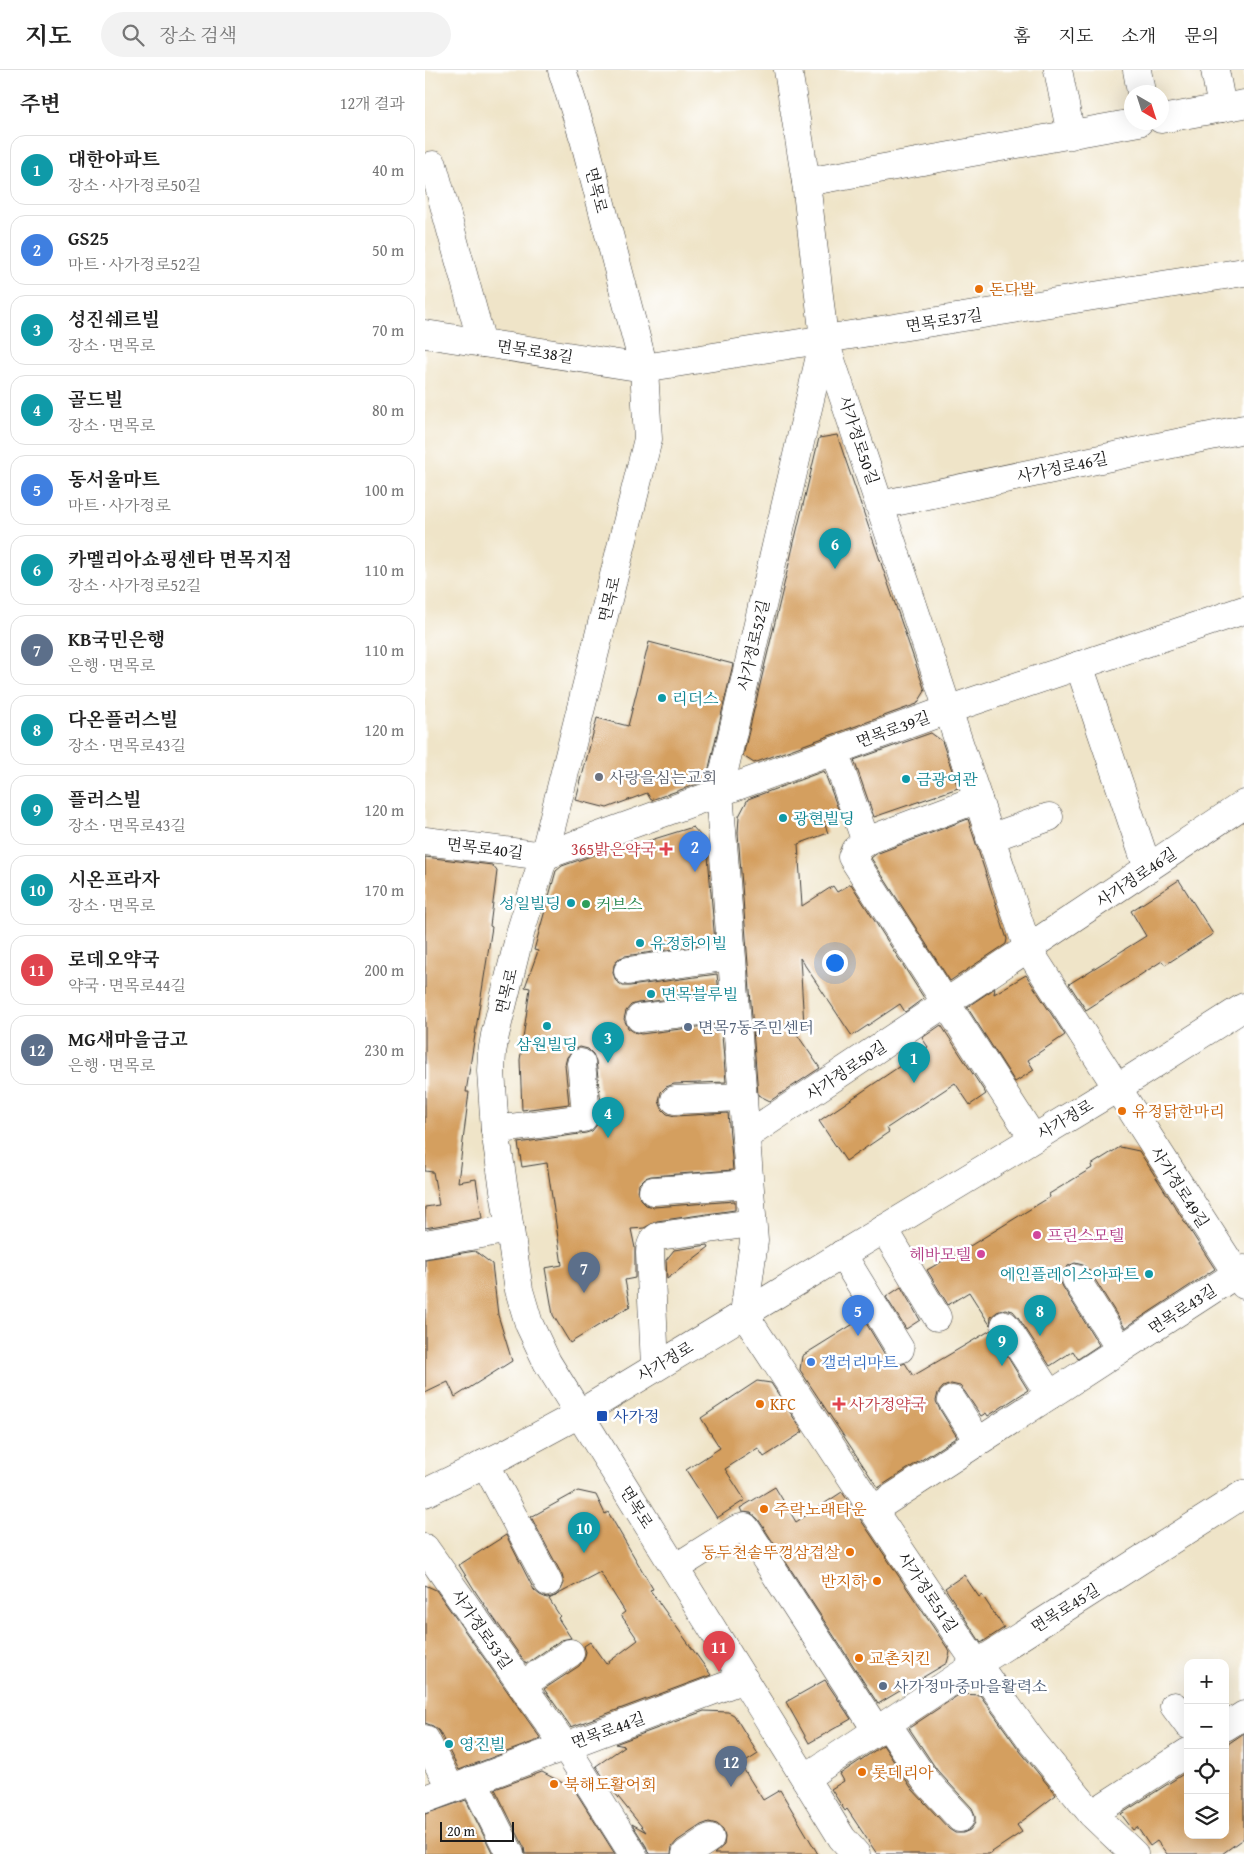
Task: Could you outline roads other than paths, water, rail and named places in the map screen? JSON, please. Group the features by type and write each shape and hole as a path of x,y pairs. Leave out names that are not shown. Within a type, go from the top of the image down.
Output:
{"street":[{"name":"면목로","path":"561,70 584,139 644,368 648,439 544,856 521,930 495,1035 491,1071 495,1130 519,1290 529,1324 547,1362 842,1838 855,1854"},
{"name":"사가정로50길","path":"788,70 806,182 824,339 1028,949 1117,1088"},
{"path":"1058,70 1071,135"},
{"path":"1137,70 1140,85"},
{"path":"1169,117 1233,106 1215,70"},
{"path":"806,182 1124,125"},
{"path":"433,165 481,343"},
{"name":"면목로37길","path":"644,368 1244,272"},
{"name":"면목로38길","path":"425,334 644,368"},
{"name":"사가정로52길","path":"744,1314 754,1241 719,792 824,339"},
{"name":"사가정로46길","path":"880,505 1244,429"},
{"name":"면목로39길","path":"544,856 947,710 1244,610"},
{"path":"1079,665 1148,869"},
{"path":"834,751 867,842"},
{"path":"978,799 867,842 855,850 852,857 1033,1138"},
{"name":"사가정로46길","path":"1028,949 1244,804"},
{"path":"990,838 1049,817"},
{"name":"면목로40길","path":"425,841 544,856"},
{"name":"사가정로50길","path":"746,1136 1028,949"},
{"path":"628,971 731,956"},
{"path":"640,1018 735,1007"},
{"name":"사가정로","path":"425,1493 485,1464 579,1414 1117,1088 1244,1007"},
{"path":"495,1130 583,1118 586,1113 581,1063"},
{"name":"사가정로49길","path":"1117,1088 1241,1276"},
{"path":"675,1100 743,1097"},
{"path":"653,1191 749,1184"},
{"path":"655,1367 651,1243 659,1236 752,1224"},
{"path":"425,1244 510,1229"},
{"path":"884,1229 937,1317"},
{"path":"842,1254 900,1349"},
{"name":"면목로43길","path":"873,1510 1121,1349 1241,1276"},
{"path":"1076,1278 1121,1349"},
{"name":"사가정로51길","path":"744,1314 873,1510 977,1664 1032,1741 1092,1814 1135,1854"},
{"path":"1005,1325 1050,1395"},
{"path":"952,1400 978,1441"},
{"path":"485,1464 548,1582"},
{"name":"면목로45길","path":"805,1778 977,1664 1244,1494"},
{"path":"675,1568 737,1529 745,1527 882,1727 925,1780 960,1818"},
{"name":"사가정로53길","path":"425,1548 565,1746 633,1854"},
{"name":"사가정로53길","path":"522,1685 570,1652"},
{"name":"면목로44길","path":"425,1799 744,1679"},
{"path":"1229,1724 1244,1715"},
{"path":"425,1739 462,1785 510,1854"},
{"path":"1092,1814 1184,1755"},
{"path":"686,1854 710,1838"}],"place":[{"name":"돈다발","path":"979,289"},
{"name":"카멜리아쇼핑센타 면목지점","path":"835,569"},
{"name":"리더스","path":"662,698"},
{"name":"사랑을심는교회","path":"599,777"},
{"name":"금광여관","path":"906,779"},
{"name":"광현빌딩","path":"783,818"},
{"name":"365밝은약국","path":"666,849"},
{"name":"GS25","path":"695,872"},
{"name":"성일빌딩","path":"571,903"},
{"name":"커브스","path":"586,904"},
{"name":"유정하이빌","path":"640,943"},
{"name":"면목블루빌","path":"651,994"},
{"name":"삼원빌딩","path":"547,1026"},
{"name":"면목7동주민센터","path":"688,1027"},
{"name":"성진쉐르빌","path":"608,1063"},
{"name":"대한아파트","path":"914,1083"},
{"name":"유정닭한마리","path":"1122,1111"},
{"name":"골드빌","path":"608,1138"},
{"name":"프린스모텔","path":"1037,1235"},
{"name":"헤바모텔","path":"981,1254"},
{"name":"에인플레이스아파트","path":"1149,1274"},
{"name":"KB국민은행","path":"584,1293"},
{"name":"동서울마트","path":"858,1336"},
{"name":"다온플러스빌","path":"1040,1336"},
{"name":"갤러리마트","path":"811,1362"},
{"name":"플러스빌","path":"1002,1366"},
{"name":"KFC","path":"760,1404"},
{"name":"사가정약국","path":"839,1404"},
{"name":"사가정","path":"602,1416"},
{"name":"주락노래타운","path":"764,1509"},
{"name":"동두천솥뚜껑삼겹살","path":"850,1552"},
{"name":"시온프라자","path":"584,1553"},
{"name":"반지하","path":"877,1581"},
{"name":"교촌치킨","path":"859,1658"},
{"name":"로데오약국","path":"719,1672"},
{"name":"사가정마중마을활력소","path":"883,1686"},
{"name":"영진빌","path":"449,1744"},
{"name":"롯데리아","path":"862,1772"},
{"name":"북해도활어회","path":"554,1784"},
{"name":"MG새마을금고","path":"731,1787"}]}
